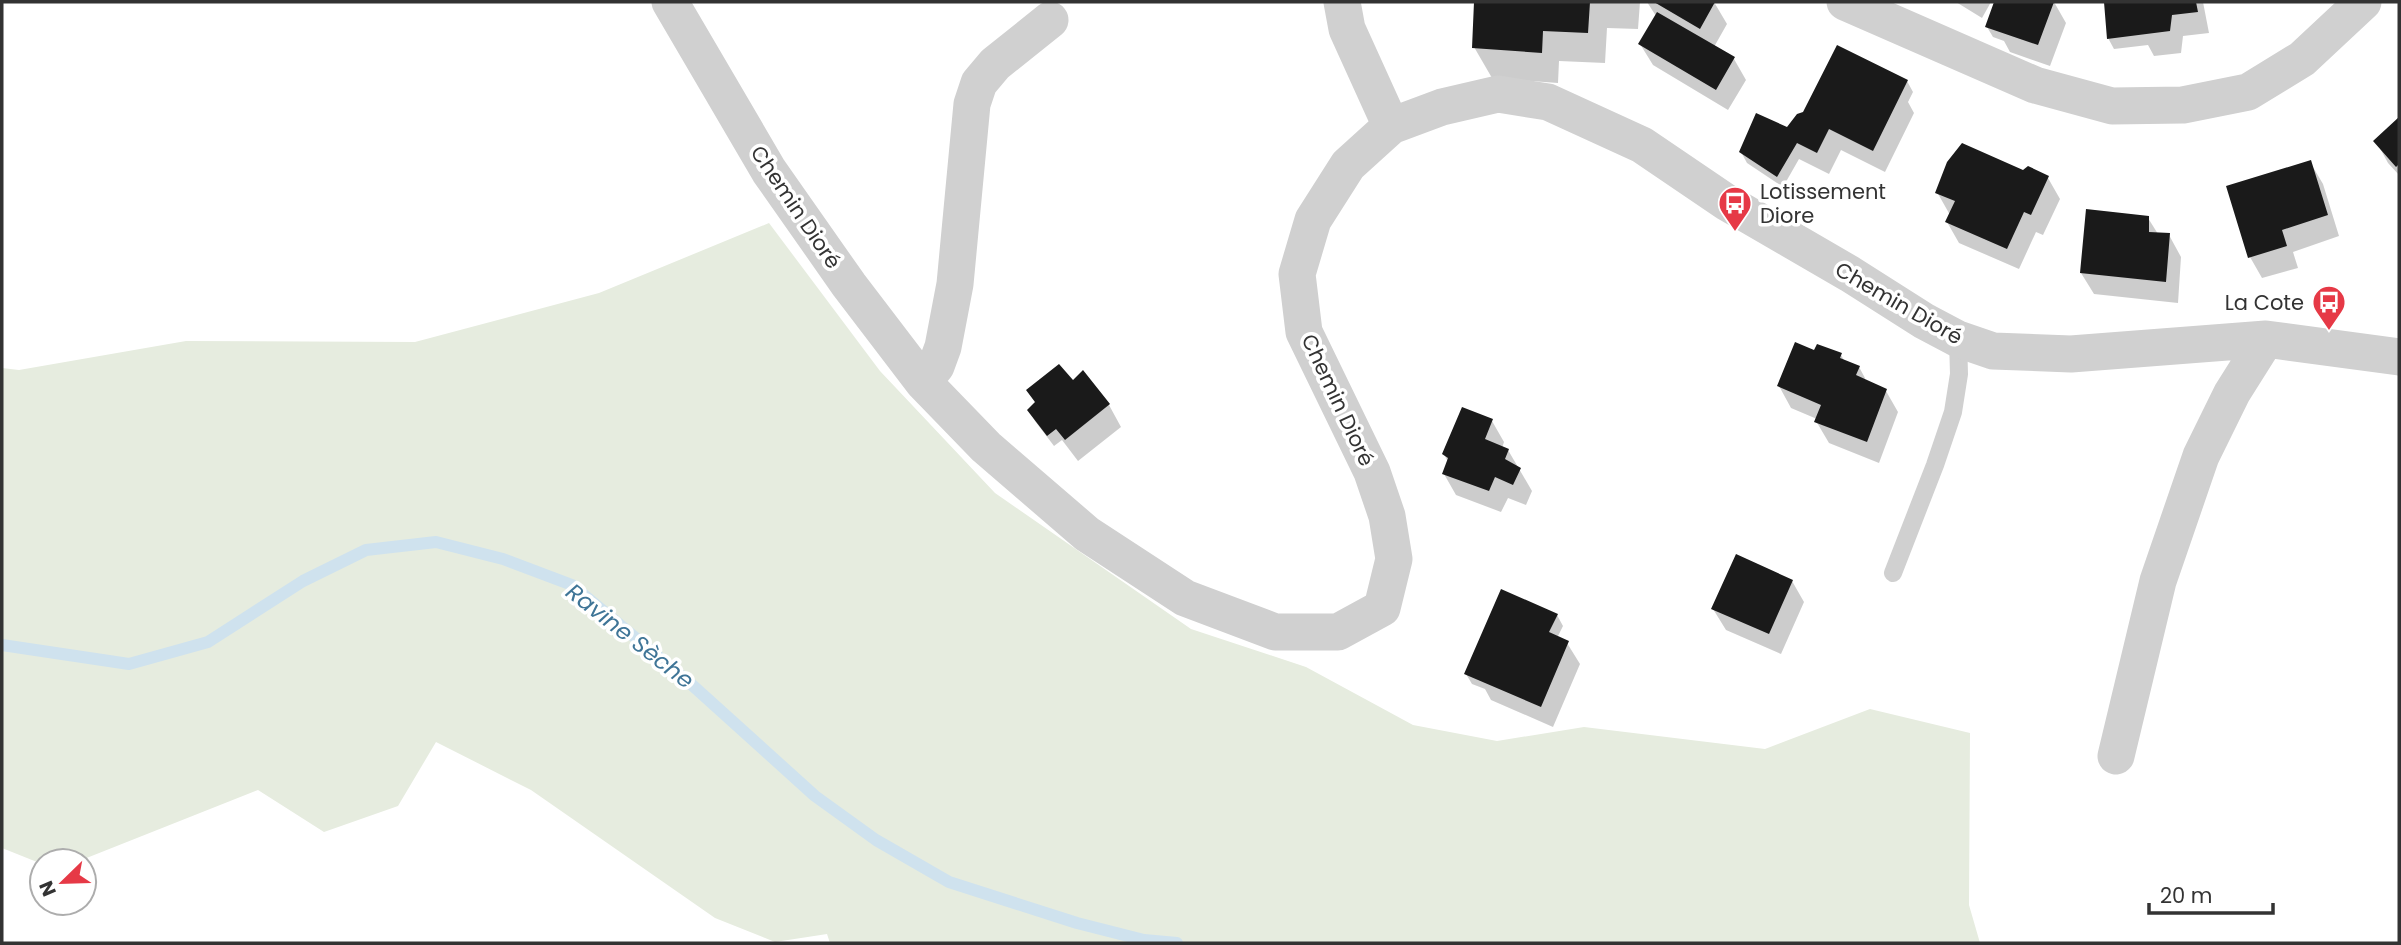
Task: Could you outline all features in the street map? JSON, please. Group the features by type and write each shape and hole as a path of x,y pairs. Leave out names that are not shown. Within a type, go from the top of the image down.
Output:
{"street":[{"name":"Chemin Dioré","path":"670,2 769,172 849,285 923,382 986,447 1087,534 1185,598 1275,632 1338,632 1382,608 1394,559 1387,516 1372,472 1304,332 1297,274 1313,220 1348,165 1391,126 1442,107 1498,94 1548,103 1642,145 1726,202 1850,274 1924,321 1958,340 1993,351 2028,354 2142,350 2266,339 2399,357"},
{"path":"1342,2 1347,29 1391,126"},
{"path":"1845,2 2035,85 2112,106 2183,105 2248,92 2302,59 2363,2"},
{"path":"923,382 936,366 943,347 953,297 971,104 979,83 995,64 1050,20"},
{"path":"2116,756 2158,580 2201,456 2232,393 2266,339"}],"lane":[{"path":"1893,573 1953,412 1959,374 1958,340"}],"shaded area":[{"path":"769,223 880,371 995,493 1191,629 1306,667 1413,725 1497,741 1584,727 1765,749 1870,709 1970,733 1969,905 1980,943 830,943 827,934 775,942 715,918 531,790 436,742 398,806 324,832 258,790 98,853 98,847 28,847 28,858 2,848 2,368 19,370 186,341 415,342 599,293"}],"building":[{"path":"1474,2 1590,2 1588,33 1543,31 1542,53 1472,48"},
{"path":"1654,2 1715,2 1700,29"},
{"path":"1994,2 2054,2 2038,45 1985,27"},
{"path":"2104,2 2196,2 2198,12 2172,15 2170,31 2107,39"},
{"path":"1657,12 1735,57 1716,90 1638,44"},
{"path":"1837,45 1908,80 1873,151 1829,129 1817,153 1797,143 1777,177 1739,152 1756,113 1787,127 1797,114 1803,112"},
{"path":"2399,117 2399,164 2396,167 2373,141"},
{"path":"1962,143 2023,170 2028,166 2049,176 2031,215 2024,212 2007,249 1945,222 1955,201 1935,193 1947,162"},
{"path":"2311,160 2328,215 2282,230 2287,246 2248,258 2226,186"},
{"path":"2086,209 2149,216 2149,232 2170,233 2166,282 2080,273"},
{"path":"1795,342 1814,350 1817,344 1842,353 1840,358 1860,366 1856,375 1887,389 1867,442 1814,422 1821,405 1777,386"},
{"path":"1059,364 1073,380 1083,370 1110,404 1065,440 1056,429 1047,436 1027,410 1035,402 1026,390"},
{"path":"1462,407 1493,419 1485,439 1509,449 1505,459 1521,468 1513,485 1495,477 1489,491 1442,474 1448,458 1442,454"},
{"path":"1736,554 1793,580 1769,634 1711,609"},
{"path":"1501,589 1558,614 1549,632 1569,641 1541,707 1464,674"}],"waterway":[{"name":"Ravine Sèche","path":"2,645 129,664 208,642 303,581 366,550 436,542 503,559 572,585 691,684 815,796 876,840 949,882 1077,923 1144,940 1177,943"}],"place":[{"name":"Lotissement Diore","path":"1735,233"},
{"name":"La Cote","path":"2329,332"}]}
